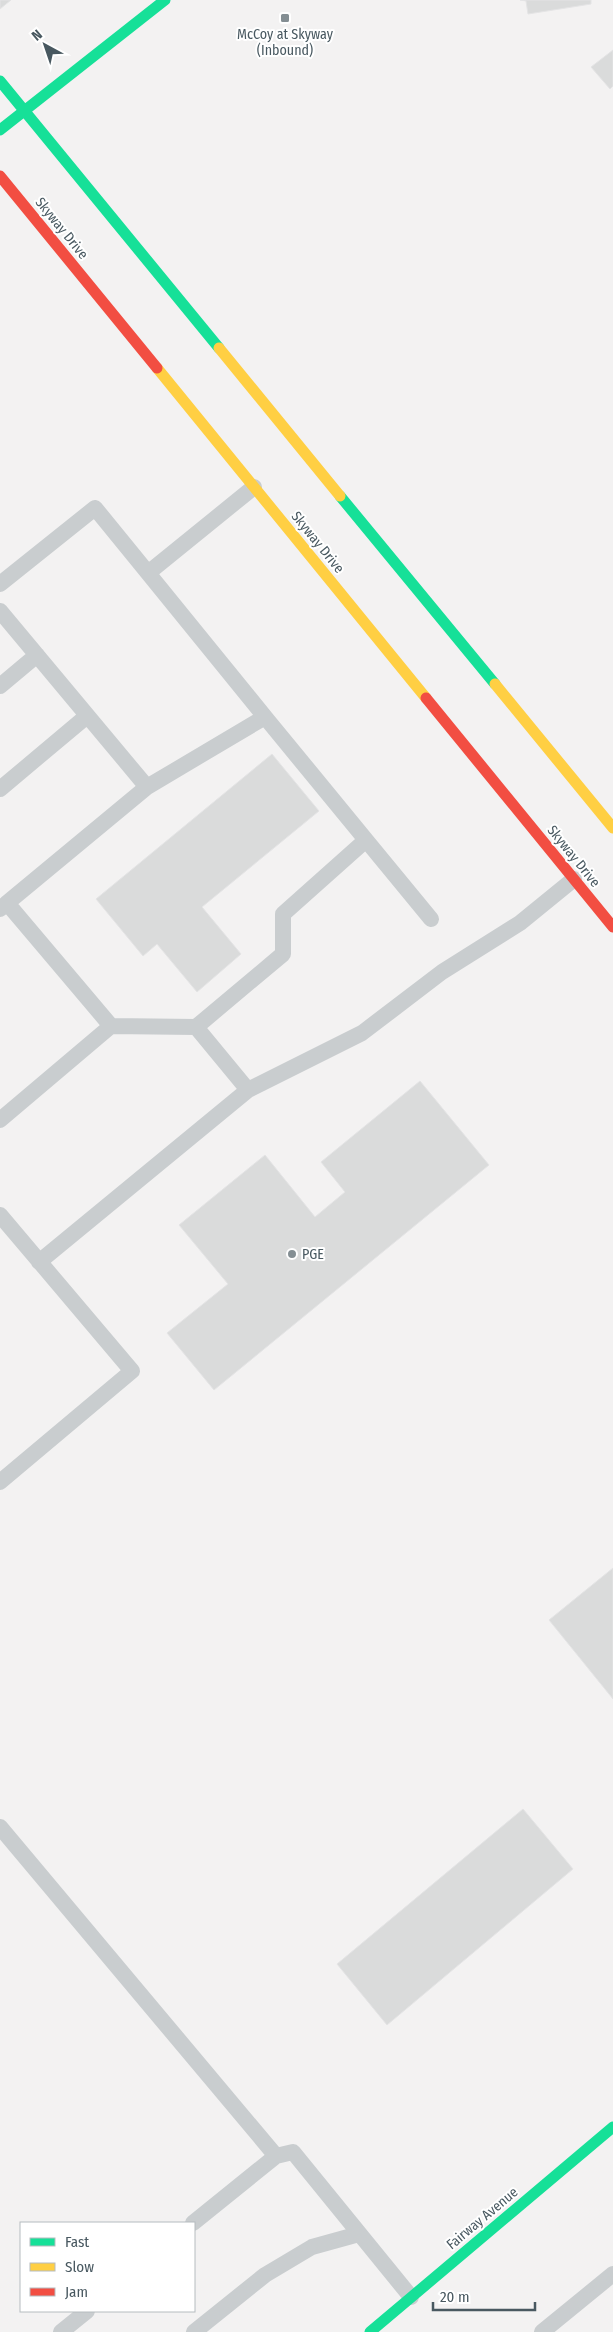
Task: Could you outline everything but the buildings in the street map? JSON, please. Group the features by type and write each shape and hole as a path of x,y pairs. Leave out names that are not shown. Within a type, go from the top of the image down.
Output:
{"main road":[{"path":"0,130 165,0"},
{"path":"0,81 613,828"},
{"name":"Skyway Drive","path":"0,176 613,927"},
{"name":"Fairway Avenue","path":"370,2332 613,2127"}],"lane":[{"path":"148,573 254,487"},
{"path":"0,584 95,508 431,919"},
{"path":"0,611 147,787"},
{"path":"0,686 37,655"},
{"path":"0,789 88,716"},
{"path":"111,1026 4,906 147,787 265,717"},
{"path":"0,1120 111,1026 196,1027 284,954 283,914 366,840"},
{"path":"39,1262 248,1090 362,1033 442,972 520,923 574,879"},
{"path":"196,1027 248,1090"},
{"path":"0,1215 132,1371 0,1482"},
{"path":"0,1827 276,2156"},
{"path":"194,2222 276,2156 293,2152 411,2297"},
{"path":"194,2332 265,2274 312,2247 360,2234"},
{"path":"542,2332 613,2274"},
{"path":"61,2332 86,2312"}],"traffic: fast":[{"path":"0,130 165,0"},
{"path":"0,81 219,348"},
{"path":"340,496 495,684"},
{"path":"370,2332 613,2127"}],"traffic: slow":[{"path":"219,348 340,496"},
{"path":"157,368 426,698"},
{"path":"495,684 613,828"}],"traffic: jam":[{"path":"0,176 157,368"},
{"path":"426,698 613,927"}],"place":[{"name":"McCoy at Skyway (Inbound)","path":"285,18"},
{"name":"PGE","path":"292,1254"}]}
